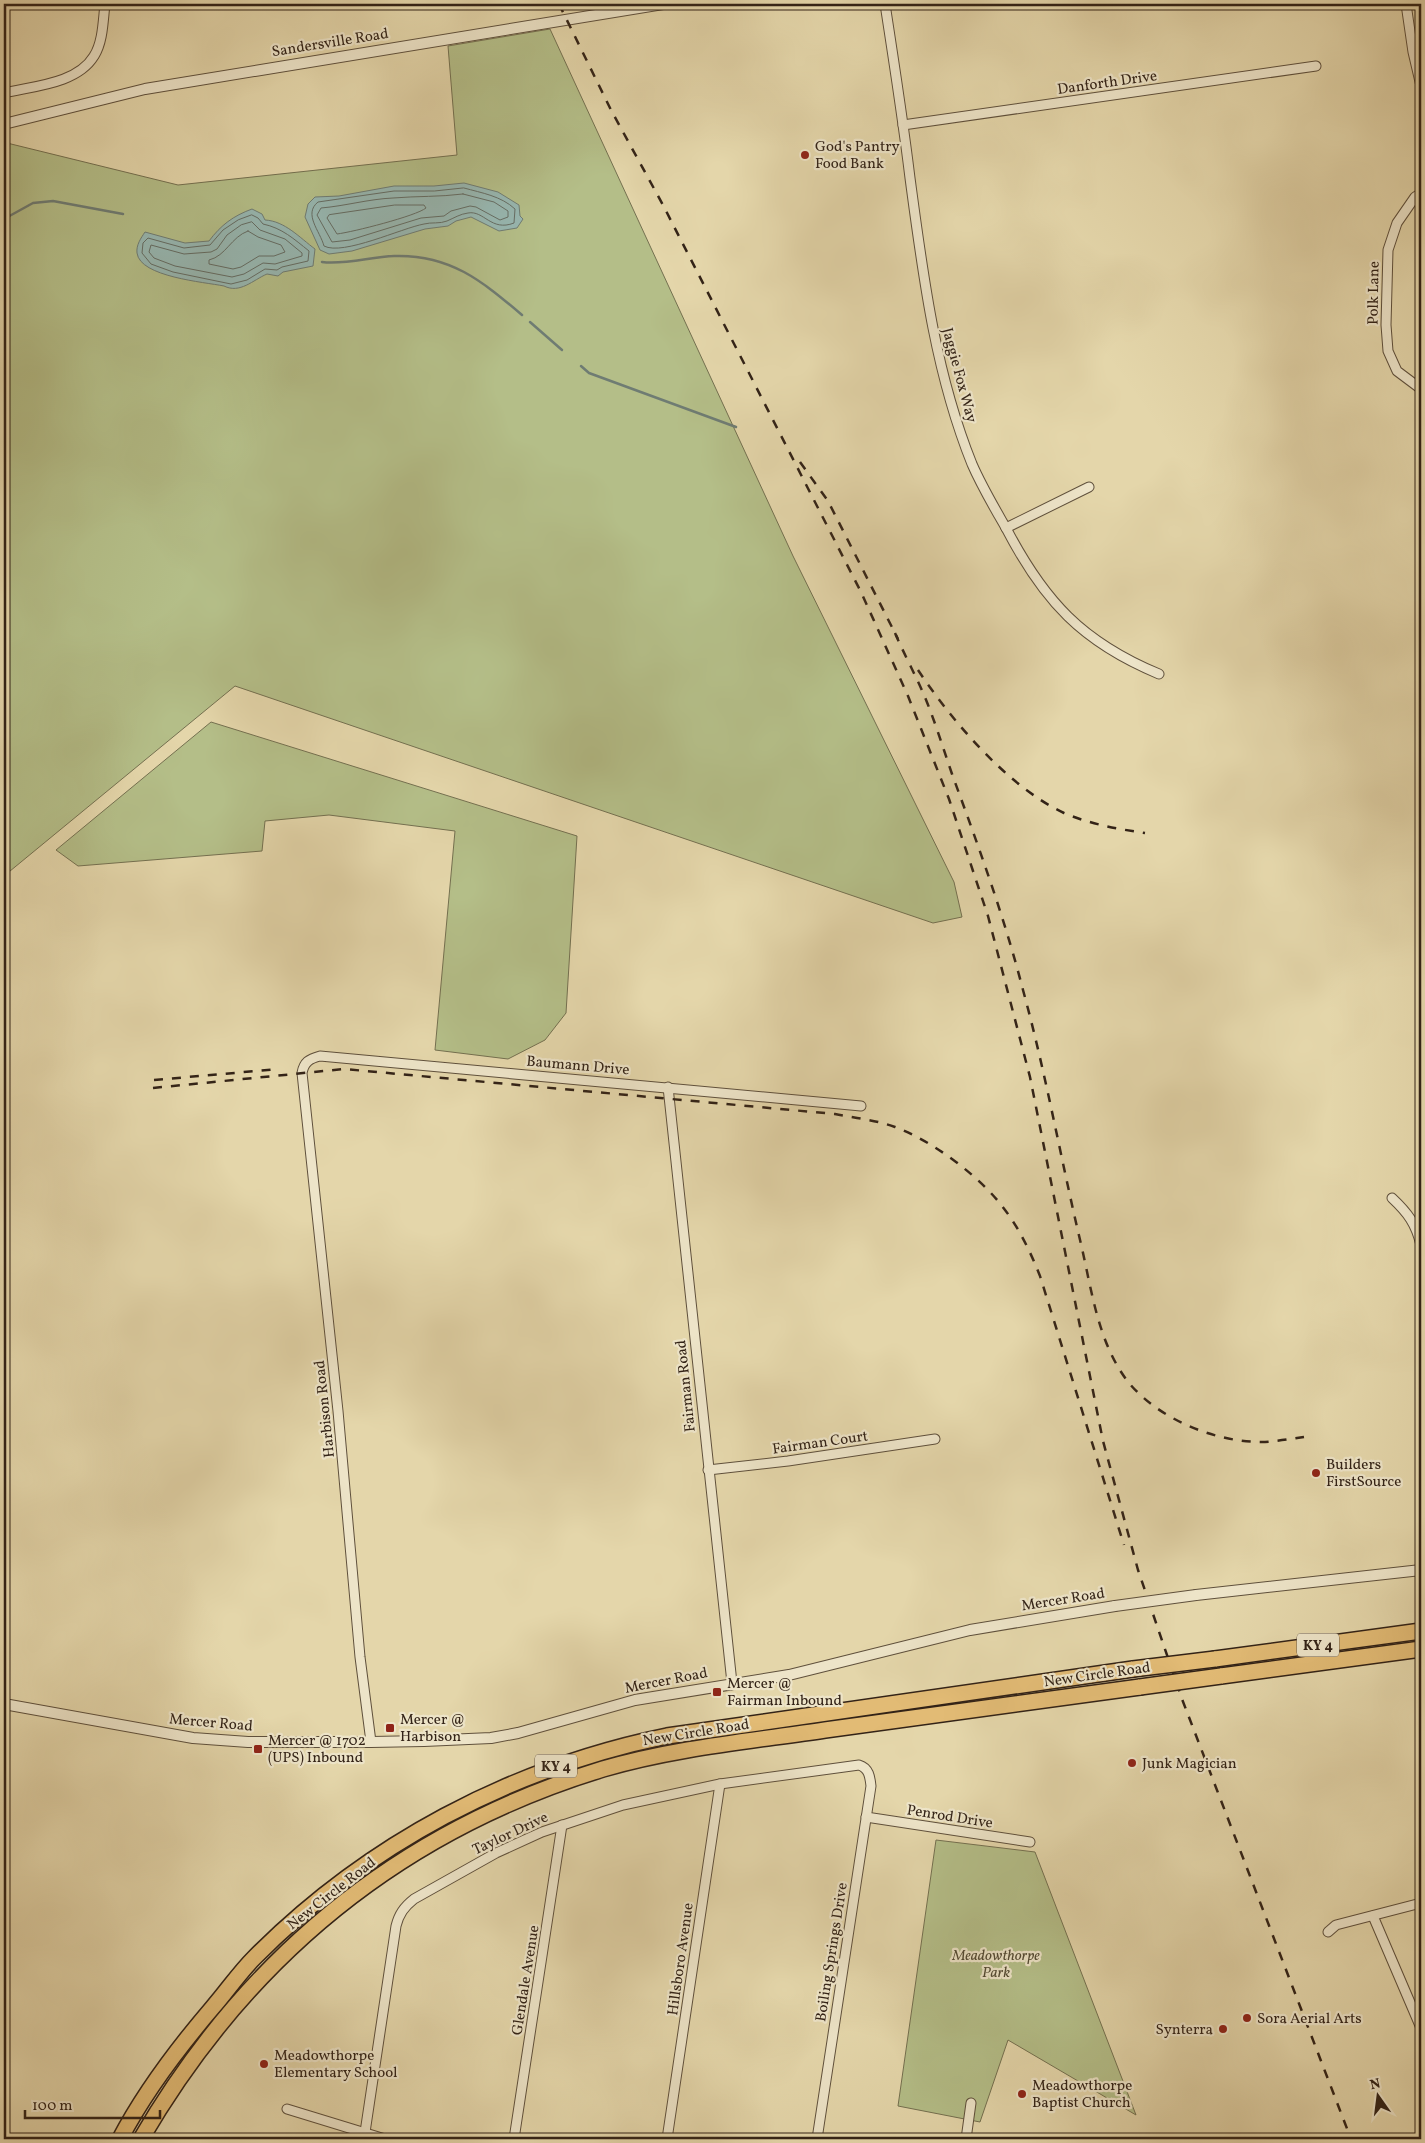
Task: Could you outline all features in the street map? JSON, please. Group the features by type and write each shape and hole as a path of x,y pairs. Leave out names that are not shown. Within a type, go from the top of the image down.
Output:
{"highway":[{"name":"New Circle Road","path":"120,2139 153,2085 186,2038 253,1959 289,1924 374,1858 436,1819 525,1777 574,1759 624,1744 667,1736 1133,1669 1421,1631"},
{"name":"New Circle Road","path":"141,2139 175,2084 232,2008 298,1941 361,1890 404,1860 473,1821 550,1788 622,1764 725,1744 1421,1649"}],"street":[{"path":"4,93 48,83 79,72 95,55 101,37 105,4"},
{"name":"Sandersville Road","path":"4,124 145,88 663,4"},
{"name":"Jaggie Fox Way","path":"885,4 927,300 938,355 952,407 972,463 985,492 1031,574 1044,592 1073,622 1106,647 1159,674"},
{"path":"1406,4 1421,86"},
{"name":"Danforth Drive","path":"903,125 1316,66"},
{"name":"Polk Lane","path":"1421,193 1415,197 1397,223 1388,250 1386,325 1388,351 1398,371 1421,389"},
{"path":"1006,528 1089,486"},
{"name":"Baumann Drive","path":"302,1073 304,1064 309,1059 320,1056 861,1106"},
{"name":"Harbison Road","path":"302,1073 337,1402 361,1665 371,1742"},
{"name":"Fairman Road","path":"668,1087 732,1683"},
{"path":"1392,1198 1408,1213 1417,1228 1421,1245"},
{"name":"Fairman Court","path":"708,1470 788,1461 935,1439"},
{"name":"Mercer Road","path":"4,1704 193,1738 248,1742 424,1742 491,1738 518,1733 635,1700 789,1675 970,1630 1115,1606 1196,1595 1421,1570"},
{"name":"Taylor Drive","path":"365,2136 396,1926 402,1912 414,1899 496,1853 562,1825 622,1804 720,1784 852,1765 862,1765 867,1770"},
{"name":"Boiling Springs Drive","path":"817,2139 866,1817 870,1786 867,1770"},
{"name":"Hillsboro Avenue","path":"667,2139 720,1784"},
{"name":"Penrod Drive","path":"866,1817 1030,1842"},
{"name":"Glendale Avenue","path":"514,2139 562,1825"},
{"path":"1328,1932 1336,1925 1421,1903"},
{"path":"1373,1916 1421,2028"},
{"path":"966,2139 971,2103"},
{"path":"287,2109 365,2136 385,2139"}],"green space":[{"path":"550,29 793,556 954,882 962,917 933,923 235,686 4,876 4,143 178,185 457,155 448,46"},
{"path":"211,722 577,836 566,1013 545,1040 508,1059 435,1050 455,831 329,815 265,821 262,851 78,866 56,850"},
{"name":"Meadowthorpe Park","path":"936,1840 1035,1852 1136,2115 1008,2040 980,2122 898,2106"}],"water":[{"path":"464,183 498,192 519,205 520,216 523,219 517,228 499,231 471,217 456,221 448,226 425,229 352,251 329,254 320,250 305,217 308,204 315,197 339,196 394,186 434,186"},
{"path":"252,209 262,214 265,220 279,223 286,227 315,249 313,266 283,272 278,276 267,274 241,287 230,288 161,273 149,268 141,261 137,253 138,244 145,232 185,243 209,241 228,222"}],"waterway":[{"path":"4,219 33,203 53,201 123,214"},
{"path":"322,262 331,263 394,256 432,260 449,265 479,281 522,315"},
{"path":"530,322 562,350"},
{"path":"581,366 589,373 736,427"}],"railway":[{"path":"559,4 611,110 663,205 861,592 908,696 949,799 988,916 1030,1077 1103,1441 1138,1570 1182,1699 1351,2139"},
{"path":"800,462 828,501 898,639"},
{"path":"895,633 932,715 1008,935 1039,1053 1093,1298 1103,1334 1118,1368 1129,1383 1157,1408 1173,1418 1209,1434 1247,1441 1265,1442 1304,1437"},
{"path":"918,670 964,731 1002,770 1022,787 1043,801 1074,817 1104,826 1145,833"},
{"path":"154,1080 279,1069"},
{"path":"153,1088 344,1069 835,1114 895,1127 925,1141 945,1154 982,1184 1005,1210 1024,1240 1040,1276 1124,1545"}],"place":[{"name":"God's Pantry Food Bank","path":"805,155"},
{"name":"Builders FirstSource","path":"1316,1473"},
{"name":"Mercer @ Fairman Inbound","path":"717,1692"},
{"name":"Mercer @ Harbison","path":"390,1728"},
{"name":"Mercer @ 1702 (UPS) Inbound","path":"258,1749"},
{"name":"Junk Magician","path":"1132,1763"},
{"name":"Sora Aerial Arts","path":"1247,2018"},
{"name":"Synterra","path":"1223,2029"},
{"name":"Meadowthorpe Elementary School","path":"264,2064"},
{"name":"Meadowthorpe Baptist Church","path":"1022,2094"}]}
